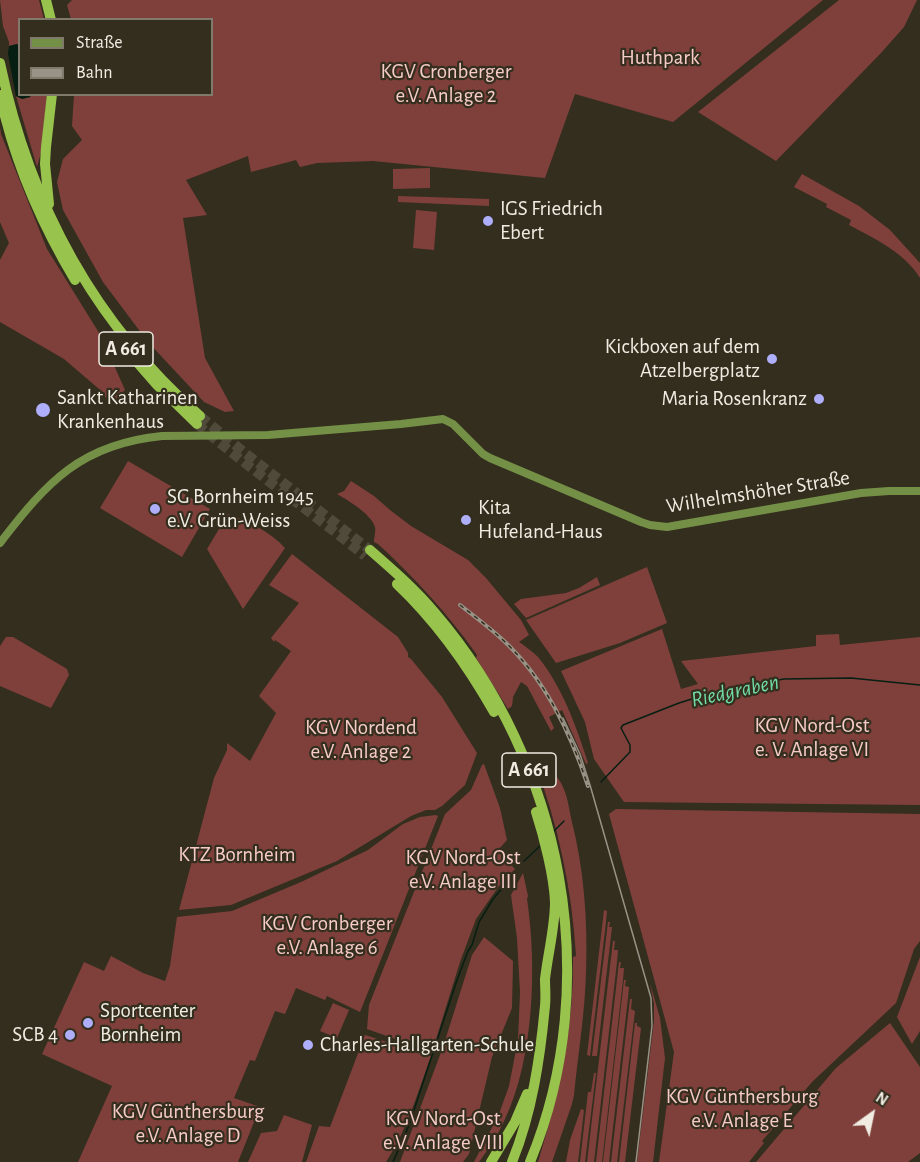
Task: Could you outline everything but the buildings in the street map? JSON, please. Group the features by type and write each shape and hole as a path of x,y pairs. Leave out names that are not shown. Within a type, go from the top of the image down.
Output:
{"highway":[{"path":"46,0 50,18"},
{"name":"A 661","path":"0,63 24,153 37,187 86,283 118,329 198,420 157,385 127,351 91,303 67,265 38,209 17,156 0,95"},
{"path":"51,216 45,164 52,96"},
{"name":"A 661","path":"368,553 430,618 468,663 520,767 540,823 557,890 568,953 568,978 565,1025 555,1086 530,1162"},
{"name":"A 661","path":"512,1162 524,1130 539,1058 545,980 557,890"},
{"path":"491,1162 515,1122 535,1078"}],"main road":[{"name":"Wilhelmshöher Straße","path":"0,543 55,479 70,467 122,443 147,438 268,435 443,419 453,424 490,458 641,522 657,526 667,527 861,493 920,491"}],"green space":[{"path":"0,0 39,0 44,18 18,18 18,45 9,46 3,26"},
{"name":"KGV Cronberger e.V. Anlage 2","path":"72,0 823,0 673,122 575,94 545,178 373,161 317,163 300,167 296,160 251,172 248,156 186,180 207,215 183,218 205,358 234,411 225,412 204,402 148,342 103,282 63,210 57,182 63,159 82,140 72,126 74,96 213,96 213,18 71,18 67,5"},
{"path":"839,0 917,0 904,27 776,161 698,112"},
{"path":"16,96 22,99 47,96 41,153 37,167"},
{"path":"0,127 47,249 101,336 125,390 111,404 99,389 64,359 0,322 0,260 9,243 0,222"},
{"path":"430,168 430,188 393,189 393,169"},
{"path":"802,174 859,206 890,230 920,263 920,278 897,253 849,225 851,220 826,207 827,204 794,187"},
{"path":"398,196 489,199 489,206 398,202"},
{"path":"416,210 437,212 434,250 413,248"},
{"name":"SG Bornheim 1945 e.V. Grün-Weiss","path":"128,461 210,509 182,557 100,508"},
{"path":"351,481 374,496 411,526 468,560 486,578 521,620 529,635 519,642 538,657 547,668 574,722 588,763 586,764 562,710 549,717 554,728 551,731 527,686 521,682 513,697 512,706 508,709 476,658 477,655 443,611 392,557 374,542 373,522 365,513 337,494 344,491"},
{"path":"228,514 266,532 285,548 243,609 207,549"},
{"name":"KGV Nordend e.V. Anlage 2","path":"292,554 398,637 408,657 442,697 477,753 465,785 435,810 426,810 411,816 337,861 231,905 179,910 214,778 227,750 227,743 250,761 276,713 259,696 291,651 271,638 299,603 269,585"},
{"path":"647,567 667,623 620,643 556,663 526,620"},
{"path":"597,577 600,585 526,618 514,604 521,599 566,593"},
{"name":"KGV Nord-Ost e. V. Anlage VI","path":"662,629 681,689 698,684 681,661 816,646 816,635 839,634 840,645 920,637 920,805 624,802 594,759 585,722 561,671"},
{"path":"6,637 13,637 67,669 69,675 51,708 0,686 0,646"},
{"path":"534,760 553,772 565,792 579,856 586,914 583,1018 574,1095 552,1162 538,1162 564,1061 571,1010 573,957 576,956 571,906 557,832"},
{"name":"KGV Nord-Ost e.V. Anlage III","path":"484,764 500,808 507,840 497,851 515,869 499,886 476,919 432,1052 367,1029 369,1005 445,814 471,790"},
{"name":"KGV Günthersburg e.V. Anlage E","path":"616,809 920,814 920,941 914,949 896,1003 812,1082 762,1141 764,1143 749,1162 659,1162 674,1052 609,814"},
{"path":"438,816 360,1012 327,996 325,1000 296,988 285,1014 275,1011 255,1061 250,1060 234,1098 260,1107 238,1162 78,1162 112,1086 42,1054 84,962 104,971 111,956 143,973 165,981 170,966 177,917 232,911 368,850 403,824 420,817"},
{"path":"523,873 528,896 532,953 531,1011 527,1040 515,1095 505,1119 479,1162 474,1162 499,1114 509,1086 518,1040 520,992 517,938 511,895"},
{"path":"604,910 607,911 606,922 590,1056 587,1055"},
{"path":"608,922 610,922 609,927 612,927 597,1056 592,1056"},
{"name":"KGV Nord-Ost e.V. Anlage VIII","path":"484,937 513,961 512,1008 492,1057 469,1154 463,1162 400,1162 443,1047 472,955"},
{"path":"613,941 615,941 614,950 618,950 617,962 594,1162 587,1162"},
{"path":"920,957 920,1031 912,1044 897,1017"},
{"path":"619,962 621,962 620,968 624,968 623,980 602,1162 596,1162"},
{"path":"624,980 626,980 625,986 629,987 628,998 609,1162 603,1162"},
{"path":"650,983 660,1018 665,1058 653,1162 637,1162 654,1021"},
{"path":"630,999 632,999 631,1009 635,1011 617,1162 611,1162"},
{"path":"333,1003 349,1010 337,1038 320,1031"},
{"path":"635,1023 641,1028 625,1162 619,1162"},
{"path":"890,1023 920,1067 920,1153 908,1162 756,1162 836,1068"},
{"path":"365,1035 431,1056 400,1137 386,1162 306,1162 319,1126 330,1127"},
{"path":"594,1073 596,1073 585,1162 580,1162 588,1092 591,1092"},
{"path":"581,1109 584,1110 578,1162 566,1162 570,1140"},
{"path":"284,1115 312,1125 302,1162 248,1162 261,1133 277,1131"}],"shaded area":[{"path":"18,45 18,96 30,97 22,99 16,96 8,54 9,46"}],"waterway":[{"name":"Riedgraben","path":"601,782 630,752 630,745 621,728 623,725 714,692 784,679 851,678 920,685"},
{"name":"Riedgraben","path":"554,831 564,821"},
{"name":"Riedgraben","path":"524,861 540,846"},
{"name":"Riedgraben","path":"393,1162 409,1125 457,980 479,922 493,899 514,874"}],"tunnel":[{"path":"200,416 370,550"},
{"path":"197,424 365,556"}],"tram line":[{"path":"563,718 580,754 590,785 651,998 652,1026 636,1162"}],"railway":[{"path":"460,605 503,640 518,655 544,689 564,726 588,786"}],"place":[{"name":"IGS Friedrich Ebert","path":"488,221"},
{"name":"Kickboxen auf dem Atzelbergplatz","path":"772,359"},
{"name":"Maria Rosenkranz","path":"819,399"},
{"name":"Sankt Katharinen Krankenhaus","path":"43,410"},
{"name":"SG Bornheim 1945 e.V. Grün-Weiss","path":"155,509"},
{"name":"Kita Hufeland-Haus","path":"466,520"},
{"name":"Sportcenter Bornheim","path":"88,1023"},
{"name":"SCB 4","path":"70,1035"},
{"name":"Charles-Hallgarten-Schule","path":"308,1045"}],"park label":[{"name":"Huthpark","path":"660,58"},
{"name":"KTZ Bornheim","path":"237,855"},
{"name":"KGV Cronberger e.V. Anlage 6","path":"327,936"},
{"name":"KGV Günthersburg e.V. Anlage D","path":"188,1124"}]}
